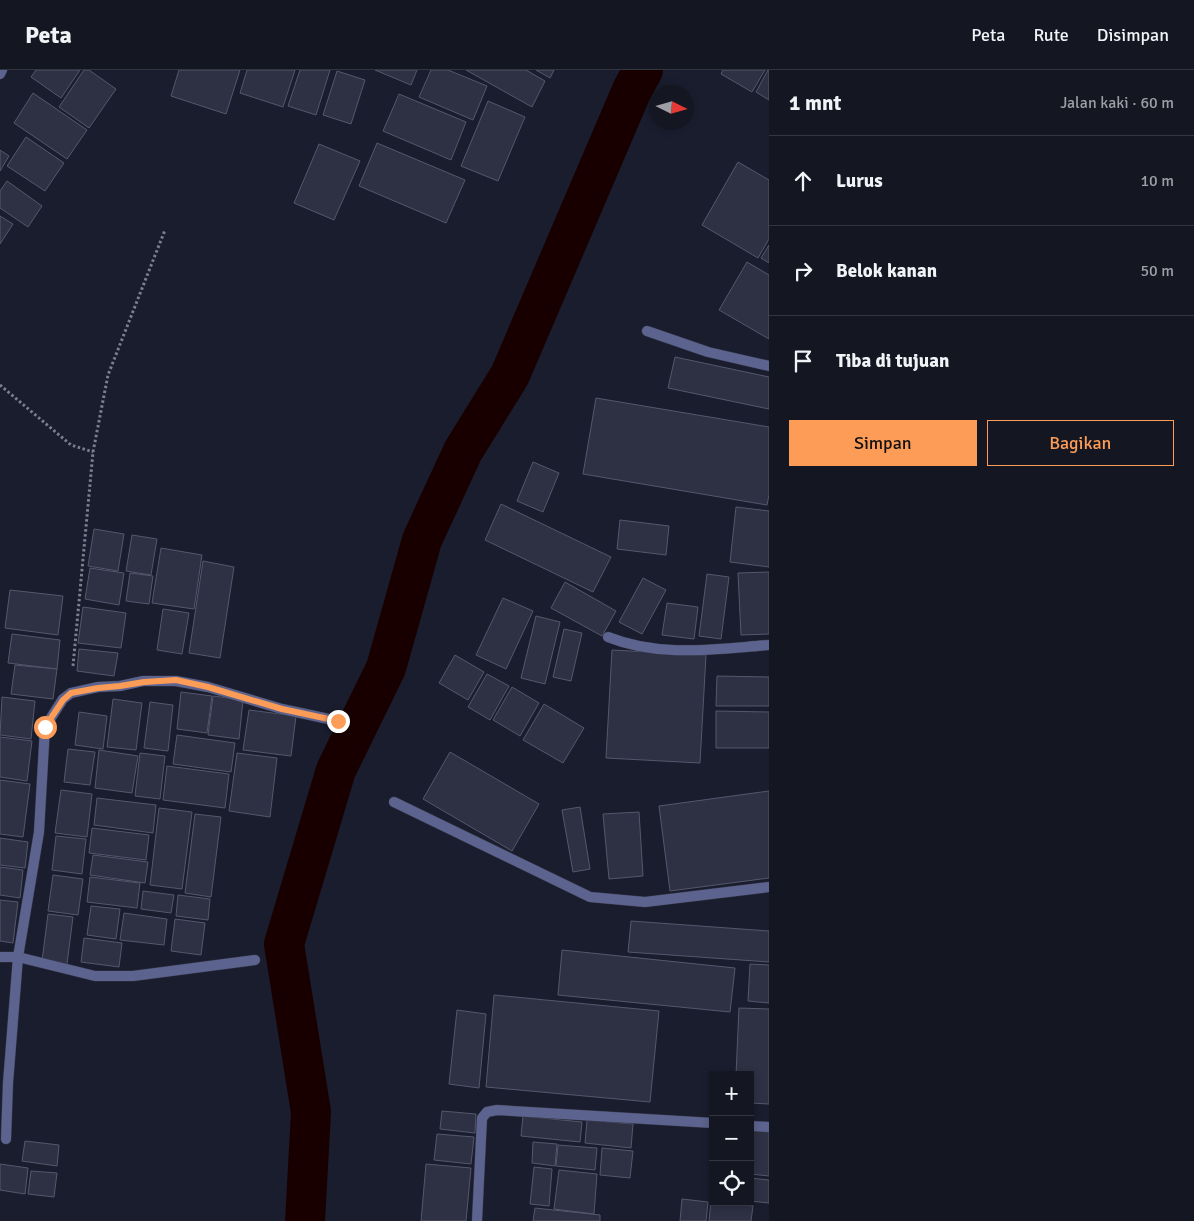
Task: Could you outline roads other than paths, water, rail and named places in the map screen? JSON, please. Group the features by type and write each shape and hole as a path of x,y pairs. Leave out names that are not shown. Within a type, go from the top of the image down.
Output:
{"street":[{"path":"0,74 2,70"},
{"path":"647,331 708,352 769,366"},
{"path":"608,637 633,646 684,652 769,645"},
{"path":"6,1139 8,1083 18,957 39,832 45,727 63,700 71,693 98,688 176,680 208,687 282,709 338,721"},
{"path":"394,802 590,897 614,901 645,902 769,887"},
{"path":"0,957 18,957 94,976 133,976 255,960"},
{"path":"477,1221 482,1118 487,1112 497,1110 709,1124"},
{"path":"754,1126 769,1127"}],"waterway":[{"path":"305,1221 311,1112 284,944 336,770 386,668 422,540 463,451 510,375 632,90 643,70"}]}
